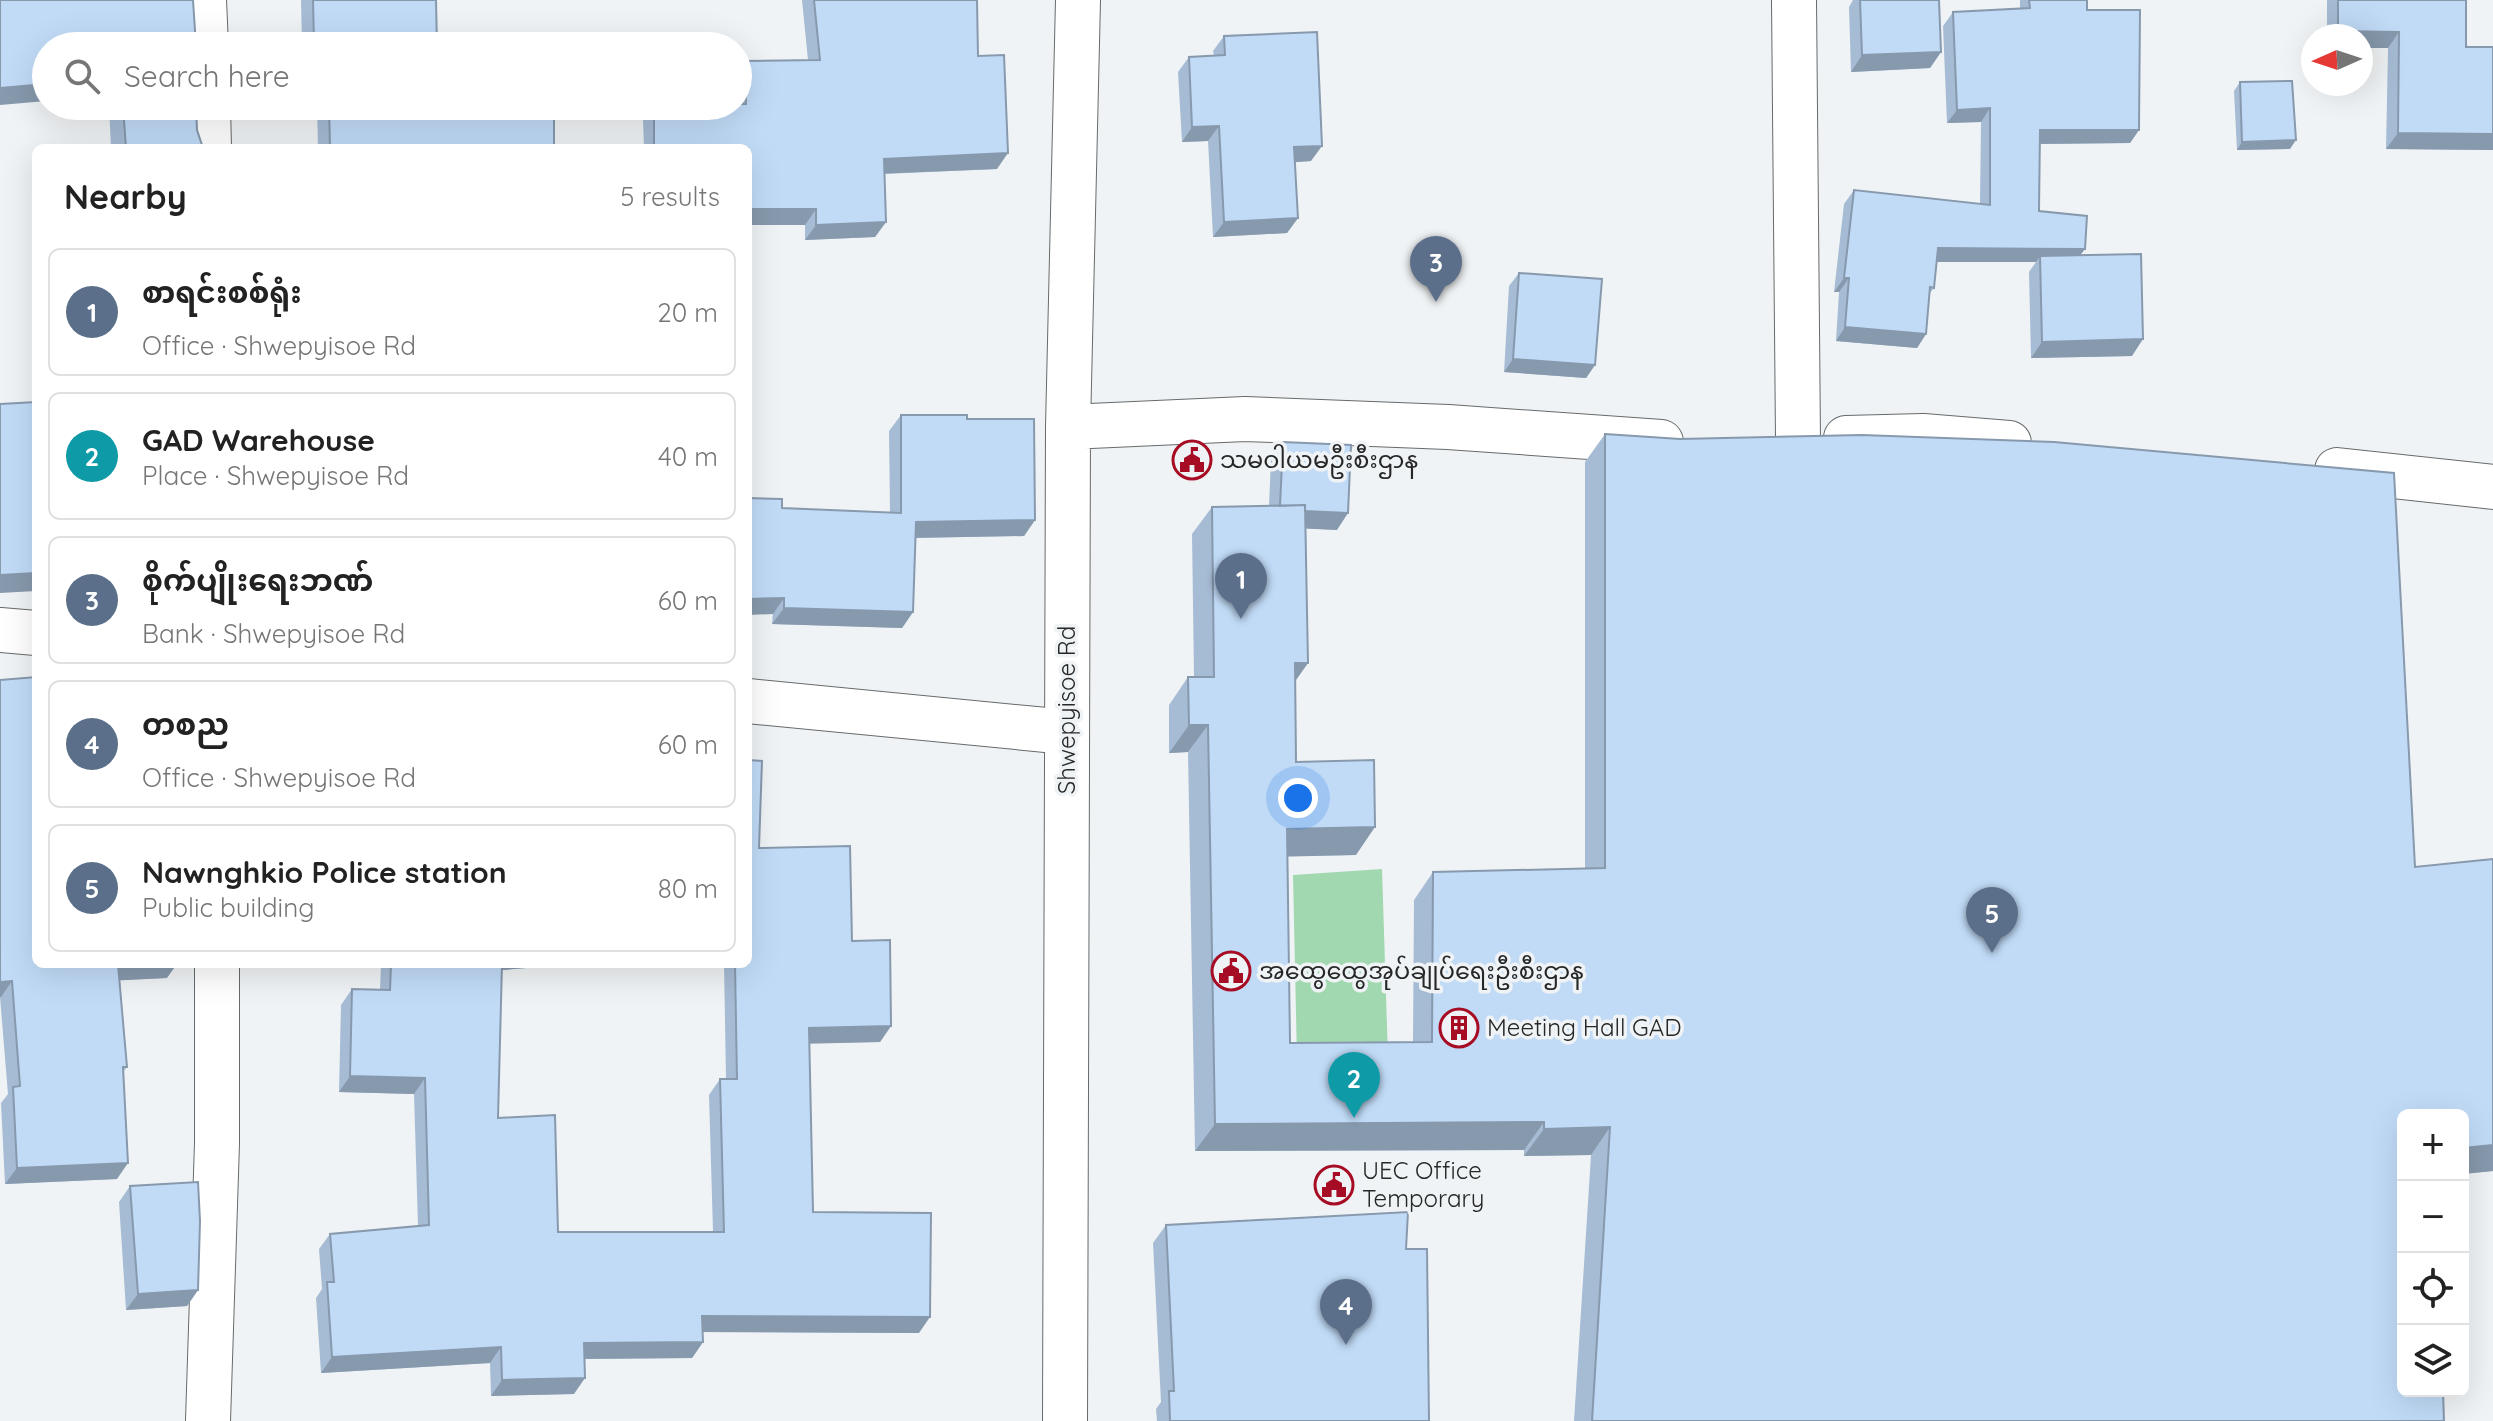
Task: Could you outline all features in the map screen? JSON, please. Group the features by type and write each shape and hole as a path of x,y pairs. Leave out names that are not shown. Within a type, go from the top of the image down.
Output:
{"street":[{"path":"204,0 205,32"},
{"name":"Shwepyisoe Rd","path":"1065,1421 1068,427 1078,0"},
{"path":"1794,0 1798,439"},
{"path":"208,120 209,144"},
{"path":"1068,427 1245,419 1448,427 1660,442 1706,441"},
{"path":"1752,440 1923,436 2047,446"},
{"path":"2296,467 2493,487"},
{"path":"0,630 32,633"},
{"path":"752,701 1067,732"},
{"path":"208,1421 217,1143 217,968"}],"green space":[{"path":"1382,869 1388,1057 1297,1060 1293,875"}],"building":[{"path":"0,0 193,0 195,32 32,32 32,85 0,88"},
{"path":"313,0 436,0 437,32 314,32"},
{"path":"814,0 977,0 978,56 1004,55 1008,153 884,159 886,222 816,225 816,209 752,209 752,144 654,144 654,120 752,120 752,61 820,60"},
{"path":"1860,0 1939,0 1941,52 1862,55"},
{"path":"2029,0 2087,0 2087,10 2140,10 2139,130 2040,130 2039,211 2087,216 2085,249 1938,248 1934,288 1930,287 1926,334 1845,327 1849,278 1844,278 1854,190 1990,205 1990,108 1957,110 1953,12 2030,8"},
{"path":"2338,0 2466,0 2466,47 2493,47 2493,134 2398,133 2399,32 2373,32 2373,24 2338,24"},
{"path":"1317,32 1322,146 1294,147 1298,218 1224,222 1219,126 1192,127 1189,57 1225,55 1224,36"},
{"path":"2292,81 2296,140 2242,142 2240,82"},
{"path":"124,120 197,120 202,144 126,144"},
{"path":"329,120 554,120 554,144 330,144"},
{"path":"2141,254 2143,339 2042,342 2040,256"},
{"path":"1519,273 1602,279 1595,365 1513,359"},
{"path":"32,402 32,573 0,575 0,404"},
{"path":"901,415 1034,419 1035,520 916,522 913,612 784,608 784,598 752,599 752,498 782,499 782,508 901,513"},
{"path":"1605,434 1680,439 1862,435 2054,442 2394,473 2415,867 2493,859 2493,1145 2469,1147 2469,1109 2397,1109 2397,1397 2443,1397 2444,1421 1592,1421 1610,1127 1544,1129 1544,1122 1215,1124 1208,725 1189,725 1188,677 1214,677 1212,507 1305,505 1308,663 1295,663 1296,762 1374,760 1375,827 1287,829 1290,1043 1432,1042 1433,872 1605,868"},
{"path":"1283,442 1351,445 1348,513 1305,511 1305,505 1280,506"},
{"path":"32,677 32,968 118,968 127,1067 123,1067 128,1163 17,1168 13,1087 20,1086 12,981 0,982 0,680"},
{"path":"752,760 762,761 759,848 850,846 852,941 890,940 891,1026 809,1028 813,1212 931,1213 930,1317 702,1316 703,1342 584,1343 585,1378 502,1380 501,1347 332,1357 327,1282 334,1282 330,1234 429,1225 425,1078 350,1076 352,989 390,990 391,968 502,968 498,1118 555,1115 558,1232 724,1232 720,1079 737,1079 735,968 752,968"},
{"path":"198,1182 198,1290 138,1294 130,1186"},
{"path":"1408,1212 1406,1249 1427,1249 1429,1421 1170,1421 1169,1391 1174,1391 1166,1225"}],"place":[{"name":"စိုက်ပျိုးရေးဘဏ်","path":"1436,302"},
{"name":"သမဝါယမဦးစီးဌာန","path":"1192,460"},
{"name":"စာရင်းစစ်ရုံး","path":"1241,619"},
{"name":"Nawnghkio Police station","path":"1992,953"},
{"name":"အထွေထွေအုပ်ချုပ်ရေးဦးစီးဌာန","path":"1231,971"},
{"name":"Meeting Hall GAD","path":"1459,1028"},
{"name":"GAD Warehouse","path":"1354,1118"},
{"name":"UEC Office Temporary","path":"1334,1185"},
{"name":"တစည","path":"1346,1345"}]}
